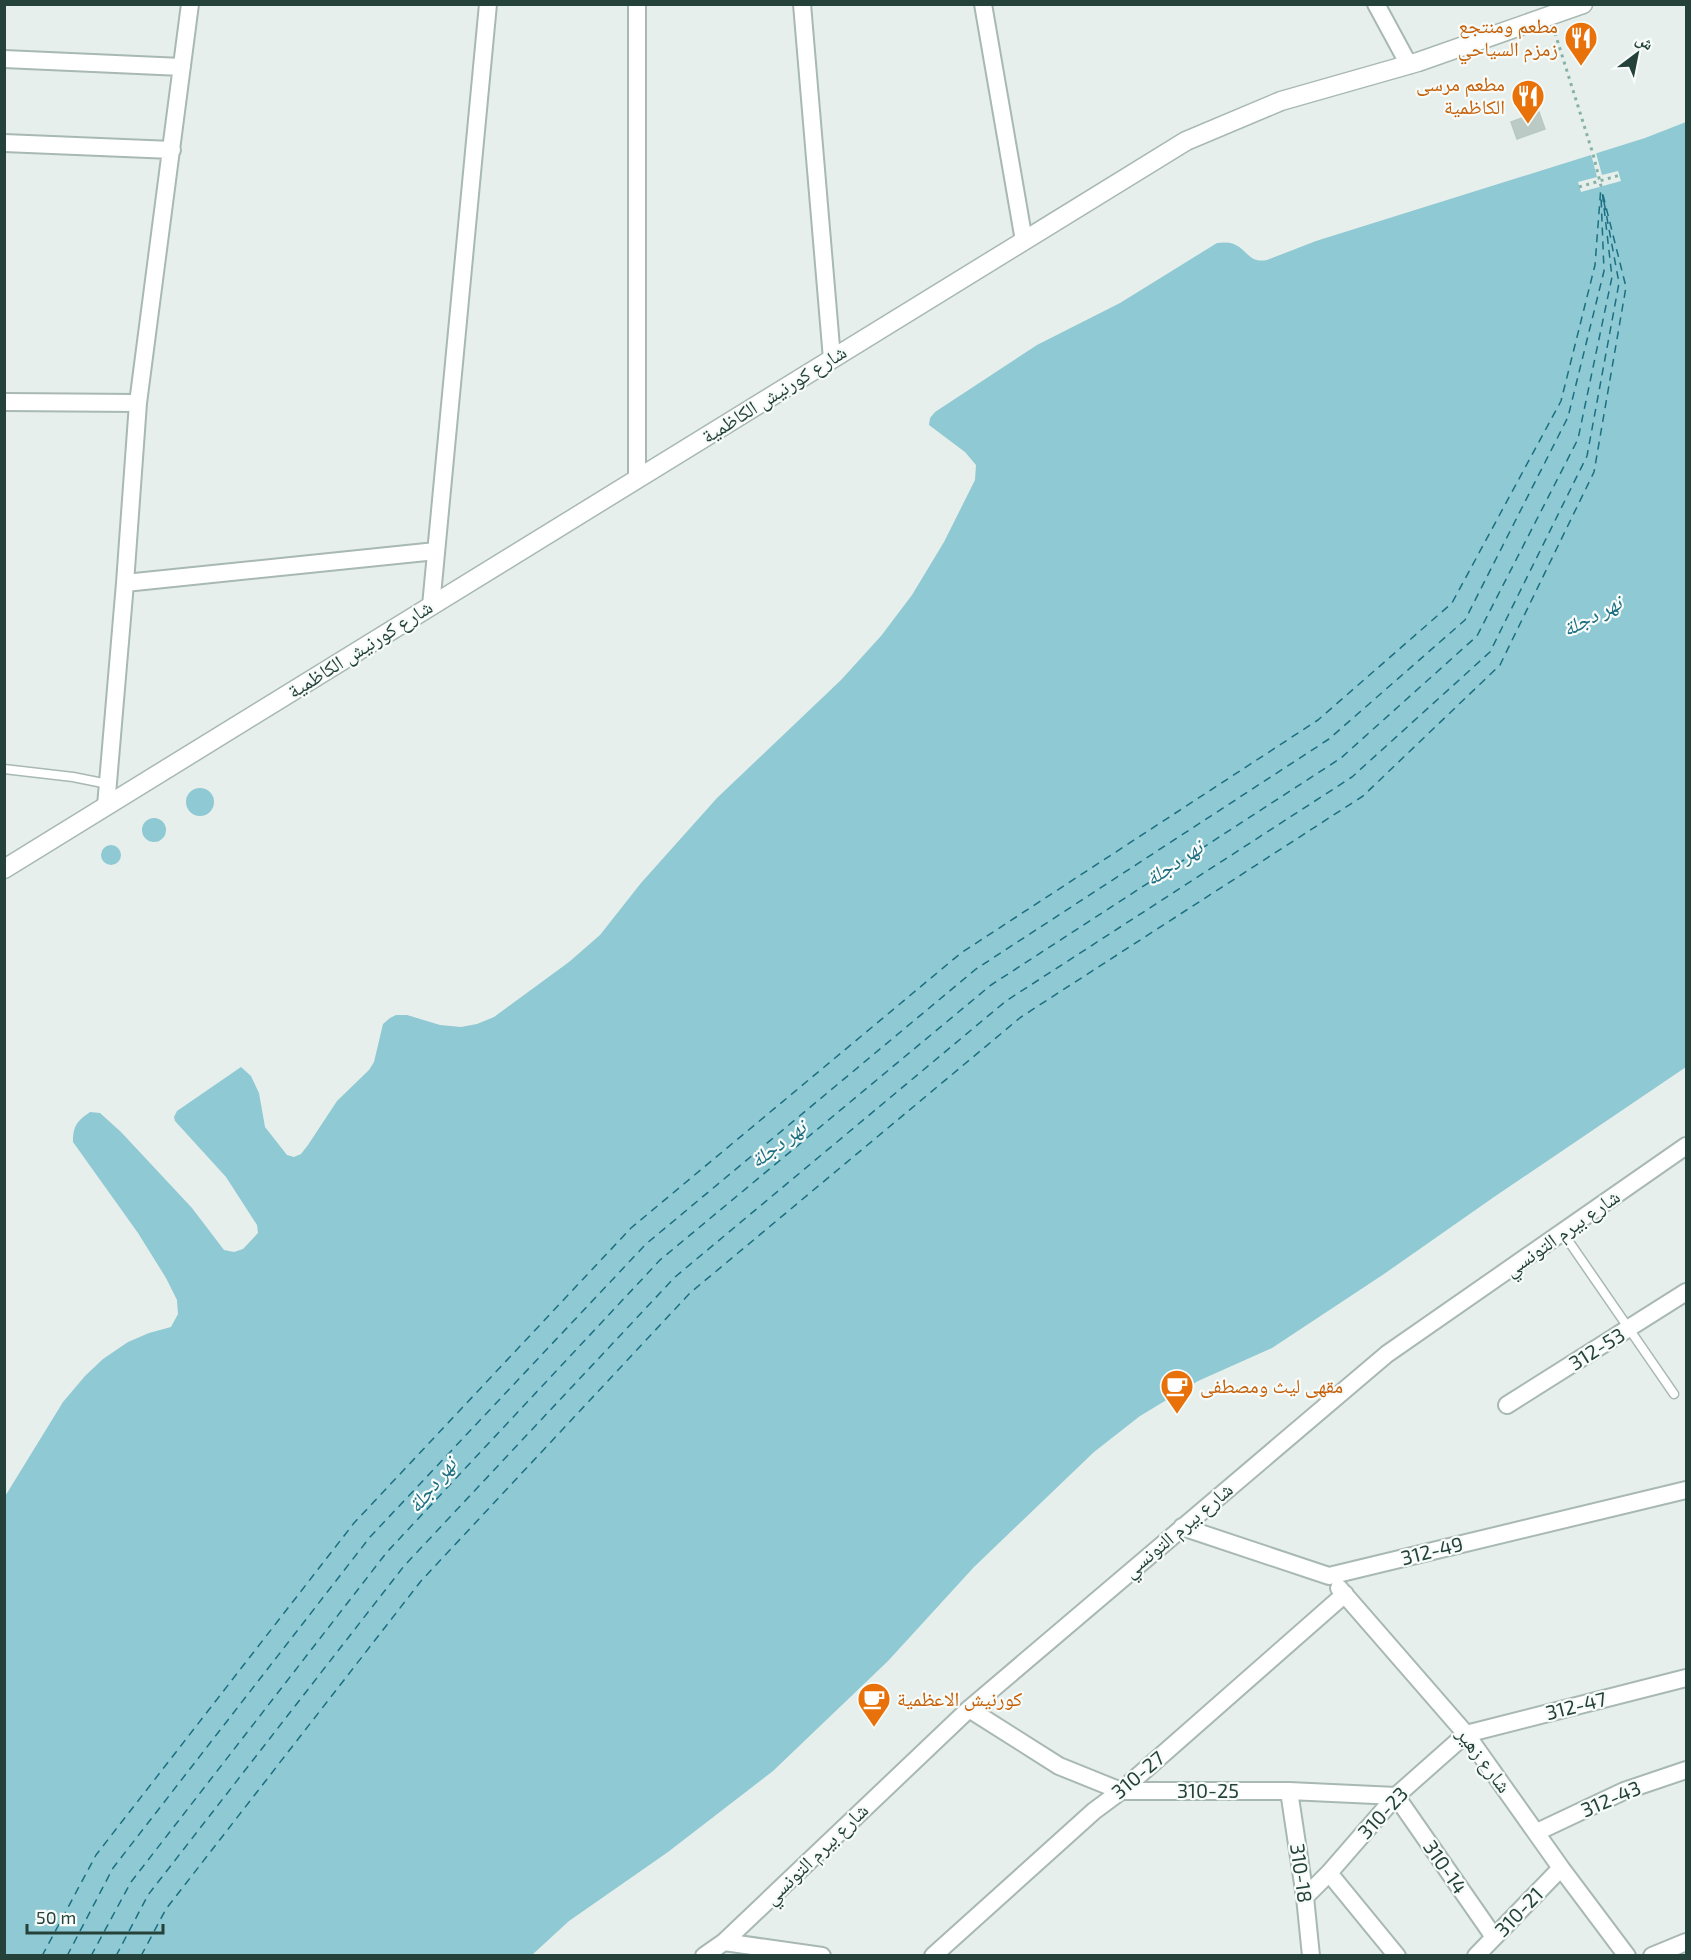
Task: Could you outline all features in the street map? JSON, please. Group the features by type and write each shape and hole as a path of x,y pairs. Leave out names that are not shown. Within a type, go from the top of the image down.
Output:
{"street":[{"path":"106,806 138,403 190,4"},
{"path":"431,606 488,4"},
{"path":"638,4 638,479"},
{"path":"802,4 832,359"},
{"path":"983,4 1024,241"},
{"path":"1376,4 1409,65"},
{"name":"شارع كورنيش الكاظمية","path":"4,869 1186,141 1281,101 1409,65 1575,6"},
{"path":"4,59 182,67"},
{"path":"4,143 172,150"},
{"path":"4,402 138,403"},
{"path":"125,583 436,551"},
{"name":"شارع بيرم التونسي","path":"704,1956 724,1942 969,1709 1388,1354 1686,1146"},
{"name":"312-53","path":"1507,1405 1686,1292"},
{"name":"312-49","path":"1329,1576 1686,1490"},
{"path":"1182,1527 1329,1576"},
{"name":"شارع زهير","path":"1329,1576 1466,1734 1627,1956"},
{"name":"310-27","path":"933,1956 1094,1811 1121,1791 1345,1594"},
{"name":"312-47","path":"1466,1734 1686,1678"},
{"name":"310-25","path":"969,1709 1059,1766 1121,1791 1289,1791 1396,1796"},
{"name":"310-23","path":"1305,1897 1396,1796 1466,1734"},
{"name":"312-43","path":"1537,1832 1624,1791 1686,1770"},
{"name":"310-18","path":"1289,1791 1305,1897 1311,1956"},
{"name":"310-14","path":"1396,1796 1494,1937"},
{"name":"310-21","path":"1476,1956 1561,1868"},
{"path":"1329,1873 1397,1956"},
{"path":"724,1942 822,1956"},
{"path":"1652,1956 1686,1942"}],"lane":[{"path":"4,769 74,777 108,784"},
{"path":"1563,1233 1674,1394"}],"path":[{"path":"1559,43 1601,186"},
{"path":"1580,187 1620,175"}],"water":[{"name":"نهر دجلة","path":"1686,122 1686,1067 1272,1348 1198,1381 1140,1416 1094,1452 974,1567 888,1661 773,1771 668,1852 569,1921 532,1955 5,1955 4,1498 63,1402 85,1376 103,1359 128,1342 171,1327 178,1314 177,1300 166,1278 138,1233 73,1142 75,1128 79,1121 90,1112 100,1113 121,1132 192,1208 224,1250 234,1252 243,1249 258,1233 257,1225 226,1177 175,1121 177,1111 241,1067 251,1076 259,1093 265,1127 287,1155 294,1157 301,1154 308,1145 337,1101 369,1070 374,1062 383,1024 390,1018 396,1015 407,1015 440,1025 461,1027 477,1024 494,1017 569,962 600,935 641,883 717,798 841,680 881,636 912,595 944,542 975,480 976,465 965,452 929,425 930,418 935,412 1037,345 1120,303 1217,243 1235,244 1253,259 1267,260 1316,241 1645,138"},
{"path":"200,788 210,792 214,802 210,812 200,816 190,812 186,802 190,792"},
{"path":"154,818 162,822 166,830 162,838 154,842 146,838 142,830 146,822"},
{"path":"111,845 118,848 121,855 118,862 111,865 104,862 101,855 104,848"}],"pier":[{"path":"1596,153 1602,175 1618,171 1621,181 1581,192 1578,182 1597,177 1591,154"}],"building":[{"name":"مطعم مرسى الكاظمية","path":"1539,112 1545,129 1517,139 1511,122"}],"ferry route":[{"path":"42,1956 96,1855 354,1523 631,1228 961,953 1318,720 1452,603 1561,401 1595,265 1601,186"},
{"path":"91,1956 131,1882 387,1552 660,1260 991,985 1341,758 1477,636 1578,439 1612,277 1602,190"},
{"path":"141,1956 166,1909 421,1581 690,1293 1021,1017 1363,796 1500,665 1594,472 1626,287 1603,195"},
{"path":"67,1956 113,1868 370,1537 646,1244 976,969 1329,739 1465,620 1568,417 1604,271 1601,196"},
{"path":"116,1956 148,1895 404,1566 675,1277 1006,1001 1352,777 1490,652 1587,456 1619,283 1604,202"}],"place":[{"name":"مطعم ومنتجع زمزم السياحي","path":"1581,67"},
{"name":"مطعم مرسى الكاظمية","path":"1528,125"},
{"name":"مقهى ليث ومصطفى","path":"1177,1415"},
{"name":"كورنيش الاعظمية","path":"874,1728"}]}
